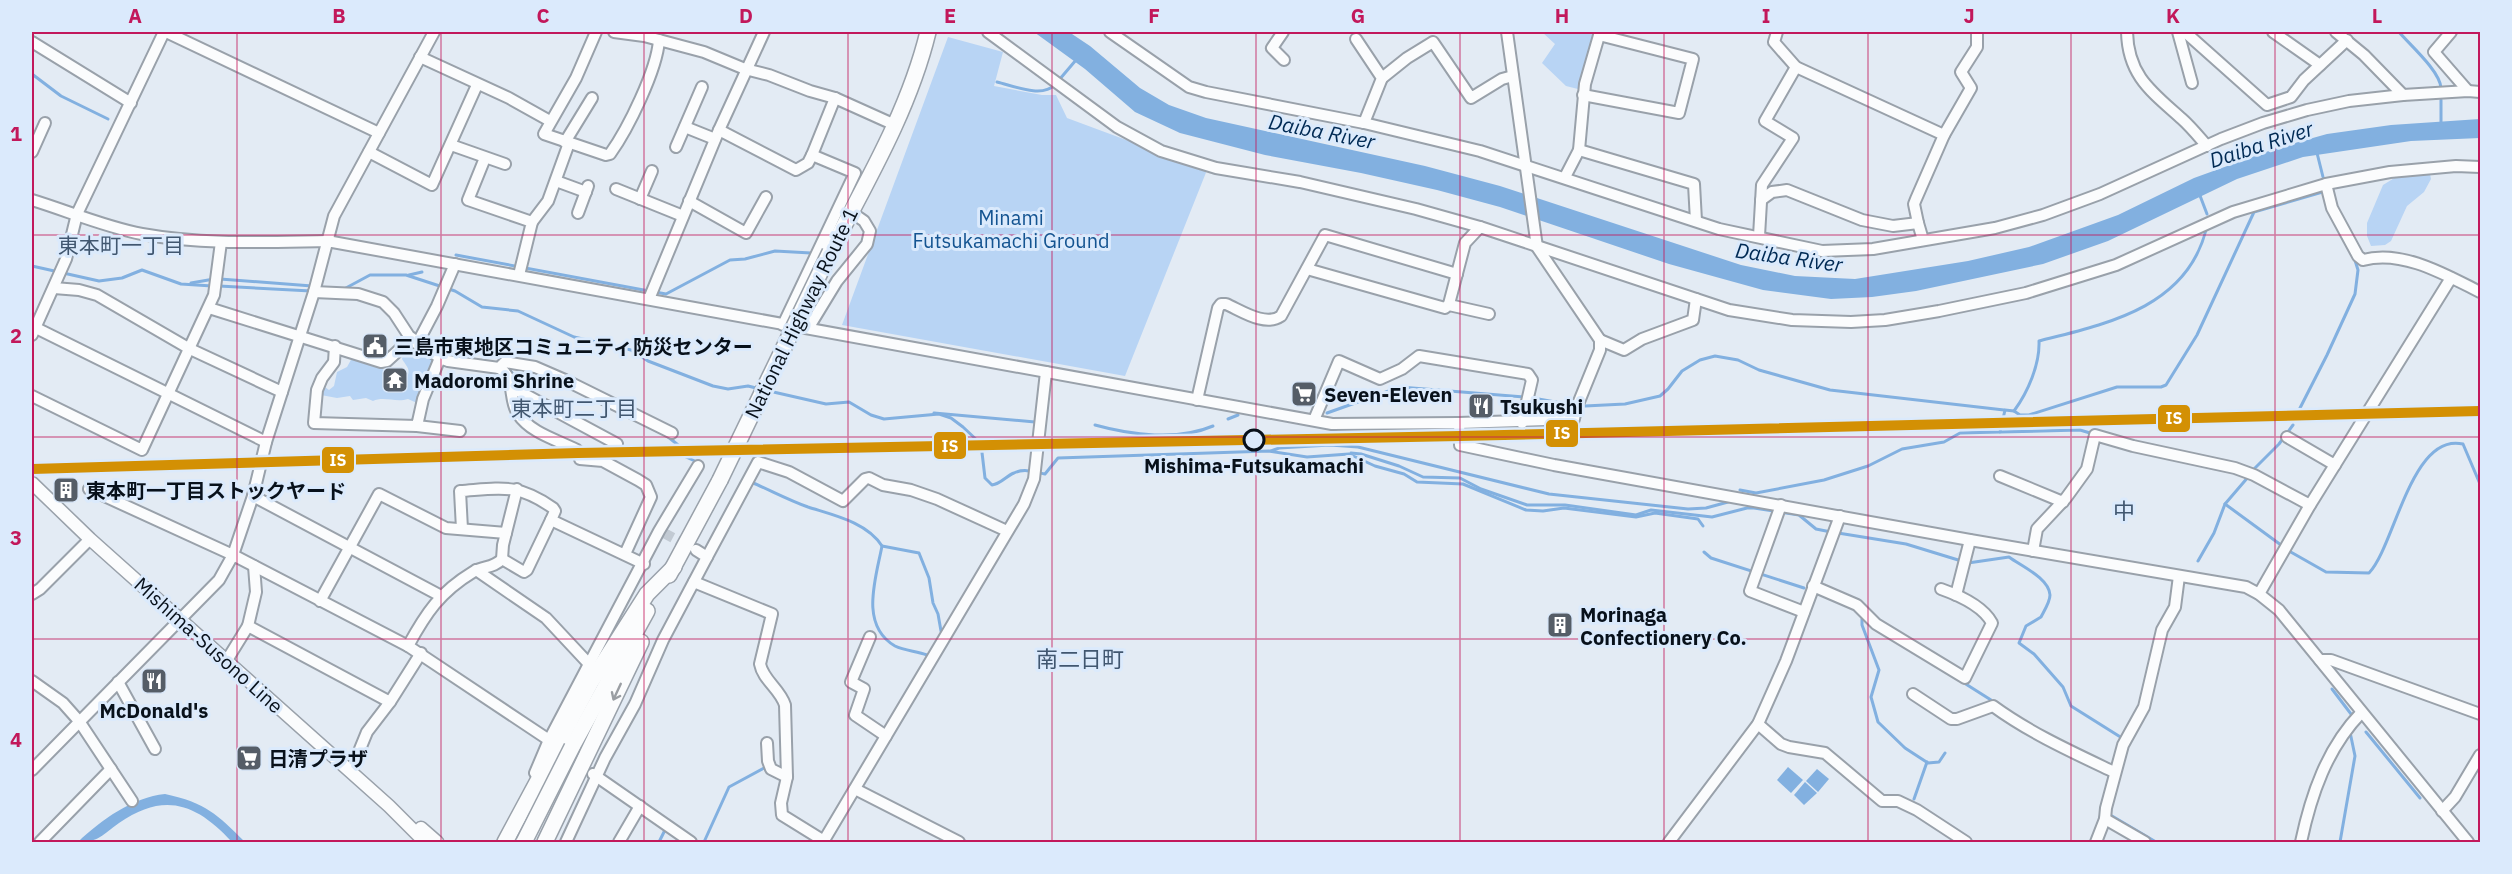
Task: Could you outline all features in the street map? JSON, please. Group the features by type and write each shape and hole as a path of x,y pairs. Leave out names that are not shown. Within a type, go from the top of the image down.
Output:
{"highway":[{"name":"National Highway Route 1","path":"524,843 572,747 643,618 674,567 720,480 830,252 895,125 920,63 928,32"},
{"path":"505,843 591,682 647,594 674,567"},
{"path":"545,843 643,637 643,618"}],"main road":[{"name":"Mishima-Susono Line","path":"32,483 90,539 351,771 426,843"},
{"name":"Mishima-Susono Line","path":"388,806 407,816 437,843"}],"street":[{"path":"266,442 33,330 66,259 77,214 165,32 379,133"},
{"path":"32,770 219,580 233,555 314,292 334,216 434,32"},
{"path":"596,32 576,78 544,134 606,155 610,154 629,122 652,71 659,40"},
{"path":"614,32 659,40 704,52 745,69 835,98 895,125"},
{"path":"649,299 717,134 764,32"},
{"path":"988,32 1117,127 1161,151 1216,168 1300,182 1416,208 1537,245 1729,310 1792,320 1827,322 1885,320 2026,293 2116,265 2233,212 2326,184 2391,172 2456,166 2481,167"},
{"path":"1110,32 1189,87 1364,123 1480,151 1525,168 1566,177 1627,200 1719,229 1822,251 1873,249 1995,228 2043,215 2100,194 2176,158 2263,123 2307,110 2349,101 2403,95 2481,92"},
{"path":"1283,32 1272,48 1284,60"},
{"path":"1507,32 1537,245 1600,340 1624,350 1642,339 1693,320 1696,299"},
{"path":"1777,32 1774,42 1796,67 1944,135"},
{"path":"1923,240 1918,223 1916,199 1944,135 1971,88 1961,72 1977,47 1977,32"},
{"path":"2127,32 2130,56 2142,81 2156,98 2184,121 2207,146"},
{"path":"2178,32 2192,82"},
{"path":"2185,32 2267,105 2291,97 2347,40"},
{"path":"2273,32 2320,65"},
{"path":"2336,32 2403,95"},
{"path":"2451,32 2434,52 2468,91"},
{"path":"1566,177 1579,150 1583,95 1599,33 1693,59 1679,113 1583,95"},
{"path":"1356,39 1382,78"},
{"path":"32,42 131,103"},
{"path":"1364,123 1382,78 1432,42 1471,98 1502,79 1513,76"},
{"path":"420,57 509,98 550,121"},
{"path":"1759,236 1762,185 1793,138 1766,121 1796,67"},
{"path":"369,152 432,185 477,85"},
{"path":"676,147 702,87"},
{"path":"519,275 532,222 547,203 567,142 592,98"},
{"path":"685,127 717,134 796,170 808,163 835,98"},
{"path":"32,152 45,123"},
{"path":"451,145 505,164"},
{"path":"1579,150 1694,184 1696,221"},
{"path":"783,325 855,173 812,155"},
{"path":"485,158 468,201 532,222"},
{"path":"640,199 652,171"},
{"path":"556,181 587,189 578,213"},
{"path":"2326,184 2332,208 2363,261 2385,256 2451,278 2481,292"},
{"path":"616,189 683,216"},
{"path":"1761,200 1772,192 1787,190 1862,220 1893,226 1918,223"},
{"path":"689,201 746,233 766,197"},
{"path":"32,200 139,233 221,242 327,242 519,275 783,325 809,327 1332,424 1522,423 1574,420 1576,409 1596,363 1600,340"},
{"path":"809,327 837,281 867,244 870,231 864,221 851,212"},
{"path":"1449,305 1467,238 1479,227"},
{"path":"1197,400 1218,308 1221,304 1267,320 1281,316 1325,235 1457,274"},
{"path":"32,396 142,450 209,308 216,288 221,242"},
{"path":"209,308 387,361 414,341 441,296 455,264"},
{"path":"1307,269 1441,308 1449,305 1489,314"},
{"path":"2259,594 2310,505 2451,278"},
{"path":"54,288 79,290 97,295 190,349 282,392"},
{"path":"314,292 350,293 383,302 414,341 440,358 499,368 506,374 513,388 516,412 529,425 544,435 577,450 580,459 603,461 646,485 651,497 625,555"},
{"path":"334,346 334,362 322,378 317,390 314,423 417,426 460,431"},
{"path":"1314,420 1339,360 1380,379 1402,369 1419,356 1528,374 1532,380 1522,423"},
{"path":"417,426 423,399 440,358"},
{"path":"499,368 505,362 535,368 566,380 672,433"},
{"path":"694,582 772,614 760,664 761,670 783,698 785,705 787,777 781,803 782,815 824,842 1024,504 1034,479 1046,372"},
{"path":"513,388 617,444"},
{"path":"1459,423 1460,446 1970,540 2230,583 2259,594 2279,610 2468,843"},
{"path":"2032,551 2037,529 2063,502 2086,469 2095,435 2251,474 2310,505"},
{"path":"2287,437 2335,465"},
{"path":"566,843 594,775 635,704 668,630 758,462 789,472 843,501 865,479 869,478 883,485 911,490 937,499 1007,531"},
{"path":"505,843 549,740 698,466"},
{"path":"2000,476 2063,502"},
{"path":"89,489 233,555 421,653 549,740"},
{"path":"408,646 427,612 441,596 476,570 491,567 502,559 517,489"},
{"path":"462,529 460,491 517,489 553,508 555,511 527,570 524,572 502,559"},
{"path":"320,601 379,494 446,528 506,533"},
{"path":"253,496 441,596"},
{"path":"1781,506 1750,591 1804,612"},
{"path":"1683,843 1671,839 1758,724 1786,661 1840,516"},
{"path":"551,520 644,564"},
{"path":"32,594 40,589 90,539"},
{"path":"1956,595 1970,540"},
{"path":"696,550 707,557"},
{"path":"228,660 248,626 256,592 254,566"},
{"path":"476,570 546,618 589,664"},
{"path":"2096,843 2105,819 2114,772 2123,745 2144,707 2162,630 2173,614 2179,576"},
{"path":"1813,586 1857,605 1876,624 1965,678 1992,623 1986,614 1956,595 1941,589"},
{"path":"248,626 390,702"},
{"path":"870,637 851,682 864,689 855,715 886,736"},
{"path":"351,771 367,732 390,702 421,653"},
{"path":"2320,660 2331,660 2481,714"},
{"path":"32,681 63,703 80,721 132,801"},
{"path":"118,682 155,749"},
{"path":"1913,694 1951,719 1993,706 2058,746 2114,772"},
{"path":"2301,843 2311,799 2325,766 2347,728 2361,713"},
{"path":"1758,724 1781,744 1825,753 1882,801 1898,801 1917,810 1966,843"},
{"path":"767,743 771,769 787,777"},
{"path":"2442,811 2455,797 2481,754"},
{"path":"40,843 111,769"},
{"path":"594,775 691,843"},
{"path":"855,789 959,843"},
{"path":"619,843 640,806"},
{"path":"2105,819 2145,843"}],"green space":[{"path":"1542,32 1594,32 1578,89 1566,86 1542,63 1555,44"},
{"name":"Minami Futsukamachi Ground","path":"948,37 1003,52 994,86 1042,95 1056,95 1067,118 1207,170 1125,376 842,325"},
{"path":"2430,174 2431,179 2424,192 2407,206 2391,241 2385,245 2371,246 2367,236 2367,223 2383,185 2396,177"},
{"path":"414,345 436,361 420,401 417,403 408,399 373,401 366,398 353,400 350,396 337,398 321,395 322,385 329,390 334,386 337,372 347,367 352,358 379,363 392,385 405,383 409,372 402,359 403,354"}],"shaded area":[{"path":"1034,32 1069,32 1090,46 1140,88 1169,105 1206,118 1425,166 1500,186 1741,265 1795,276 1855,279 1968,261 2029,247 2118,215 2194,178 2277,148 2327,134 2391,125 2480,119 2480,138 2411,141 2303,157 2237,179 2108,241 2043,264 1916,291 1872,297 1831,299 1763,290 1669,264 1500,207 1437,190 1265,155 1180,133 1135,112 1085,69"},
{"path":"1788,767 1803,780 1791,793 1777,780"},
{"path":"1817,769 1829,779 1818,792 1806,781"},
{"path":"1805,782 1817,793 1804,805 1794,795"},
{"path":"165,794 191,801 210,811 245,842 232,842 205,818 192,811 179,806 165,805 135,813 96,839 78,842 118,811 141,800"}],"waterway":[{"path":"2399,32 2424,58 2436,74 2441,88"},
{"path":"1059,80 1076,60"},
{"path":"32,74 61,96 108,119"},
{"path":"997,82 1035,91 1049,89 1055,85"},
{"path":"2441,100 2441,125"},
{"path":"2317,153 2323,177"},
{"path":"2014,411 2020,415 2029,415 2117,387 2166,385 2197,335 2254,212 2326,191"},
{"path":"2199,193 2207,214"},
{"path":"1740,490 1756,493 1824,480 1868,466 1902,449 1944,442 1960,433 2000,432 2005,410 2014,411 2028,387 2035,368 2039,341 2116,319 2162,295 2181,278 2196,256 2206,230"},
{"path":"655,292 666,294 730,260 745,259 775,251 811,253"},
{"path":"456,255 649,291"},
{"path":"2298,412 2355,294 2358,270 2354,257"},
{"path":"32,266 99,281 122,278 142,270 181,284 212,286"},
{"path":"409,275 422,272"},
{"path":"344,289 370,275 406,275 455,291 482,307 518,311 574,337 631,350 648,361 713,386 728,389 748,386 760,389"},
{"path":"191,283 214,279"},
{"path":"220,279 312,286"},
{"path":"219,286 311,291"},
{"path":"1585,406 1625,404 1660,396 1682,371 1700,360 1715,356 1738,360 1759,370 1830,390 2004,410"},
{"path":"507,367 513,374 515,384"},
{"path":"1327,413 1400,387 1524,397"},
{"path":"570,388 612,409"},
{"path":"769,391 826,404 849,402 871,415 884,419 939,414 951,418 981,444 985,478 992,485 1011,474 1022,471 1045,474 1058,458 1269,451 1307,457 1349,454 1375,466 1404,474 1417,482 1463,484 1526,510 1543,511 1564,508 1636,517 1655,513 1698,519 1703,526"},
{"path":"1533,398 1572,405"},
{"path":"934,413 1035,422"},
{"path":"1228,419 1238,415"},
{"path":"1095,425 1154,435 1185,434 1213,426"},
{"path":"2253,470 2279,444 2293,425"},
{"path":"2000,432 2080,430 2090,433"},
{"path":"667,436 683,449"},
{"path":"2289,551 2326,572 2369,573 2378,559 2417,472 2430,455 2445,445 2463,444 2480,484"},
{"path":"1271,451 1279,448 1330,445 1358,447 1549,494 1688,509 1706,508 1728,502"},
{"path":"579,447 588,449 680,446"},
{"path":"1351,453 1399,466 1423,477 1460,478 1481,489 1527,505 1565,505 1636,515 1651,510 1712,517 1754,508 1799,515 1816,529 1831,532"},
{"path":"683,454 697,462"},
{"path":"2198,561 2214,533 2225,504 2249,476"},
{"path":"751,482 801,504 849,520 876,538 882,546 873,600 873,614 877,626 884,637 895,646 927,655"},
{"path":"2225,504 2281,545"},
{"path":"1838,533 1906,544 1968,563 2009,557 2034,573 2045,583 2050,598 2041,617 2026,626 2019,643 2034,654 2063,687 2071,706 2122,738"},
{"path":"882,546 919,553 929,578 941,631"},
{"path":"1704,552 1711,558 1804,588"},
{"path":"1861,616 1871,626"},
{"path":"1862,619 1862,625 1879,670 1871,697 1878,722 1905,748 1928,763 1939,762 1945,753"},
{"path":"1961,681 1991,700"},
{"path":"2332,689 2351,714"},
{"path":"2340,842 2355,756 2350,732"},
{"path":"2366,732 2420,798"},
{"path":"1914,799 1927,762"},
{"path":"704,842 729,787 764,768"},
{"path":"2112,816 2156,842"},
{"path":"659,842 665,830"}],"tunnel":[{"path":"664,533 690,547"}],"transit line":[{"name":"IS","path":"32,469 578,453 1460,436 2480,411"}],"place":[{"name":"三島市東地区コミュニティ防災センター","path":"375,346"},
{"name":"Madoromi Shrine","path":"395,380"},
{"name":"Seven-Eleven","path":"1304,394"},
{"name":"Tsukushi","path":"1481,406"},
{"name":"Mishima-Futsukamachi","path":"1254,440"},
{"name":"東本町一丁目ストックヤード","path":"66,490"},
{"name":"Morinaga Confectionery Co.","path":"1560,625"},
{"name":"McDonald's","path":"154,681"},
{"name":"日清プラザ","path":"249,758"}],"district":[{"name":"東本町一丁目","path":"121,245"},
{"name":"東本町二丁目","path":"574,408"},
{"name":"中","path":"2124,510"},
{"name":"南二日町","path":"1080,658"}],"water label":[{"name":"Daiba River","path":"1322,131"},
{"name":"Daiba River","path":"2261,144"},
{"name":"Daiba River","path":"1789,257"}]}
